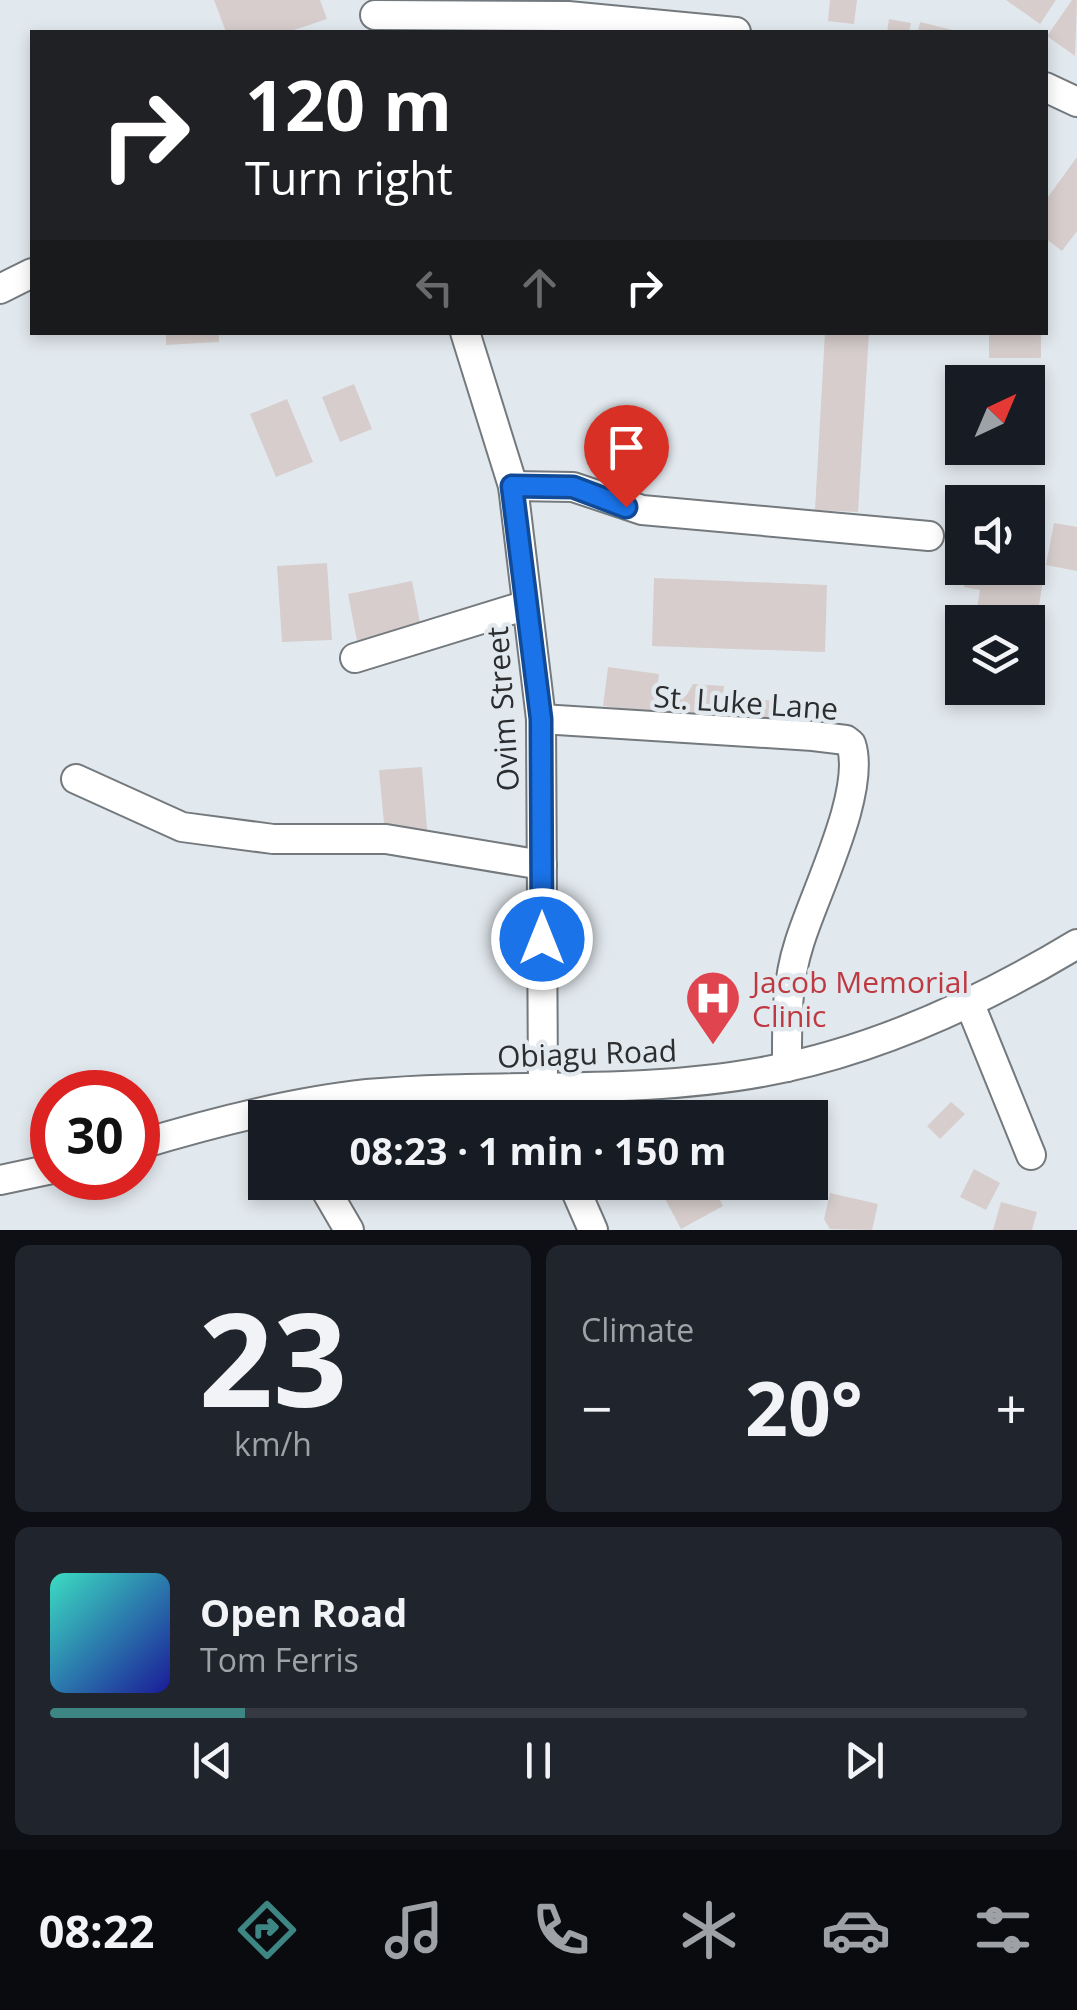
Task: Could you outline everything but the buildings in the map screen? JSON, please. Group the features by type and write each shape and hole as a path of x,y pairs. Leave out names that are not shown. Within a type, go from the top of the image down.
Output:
{"street":[{"path":"375,16 568,16 715,30"},
{"path":"1048,88 1077,102"},
{"path":"0,289 30,273"},
{"name":"Ovim Street","path":"466,335 512,486 541,719 543,1089 546,1100"},
{"path":"512,486 573,487 642,510 929,536"},
{"path":"354,658 526,606"},
{"name":"St. Luke Lane","path":"541,719 812,736 852,744 842,836 798,946 787,1002 787,1067"},
{"path":"76,779 182,827 273,839 386,839 542,864"},
{"name":"Obiagu Road","path":"341,1100 364,1095 702,1081 787,1067 900,1032 969,1002 1077,944"},
{"path":"969,1002 1031,1155"},
{"name":"Obiagu Road","path":"160,1140 248,1121"},
{"path":"0,1180 30,1174"},
{"path":"332,1200 350,1230"},
{"path":"580,1200 593,1230"}],"place":[{"name":"Jacob Memorial Clinic","path":"713,1047"}],"route":[{"path":"542,939 541,719 512,486 590,490 626,507"}]}
